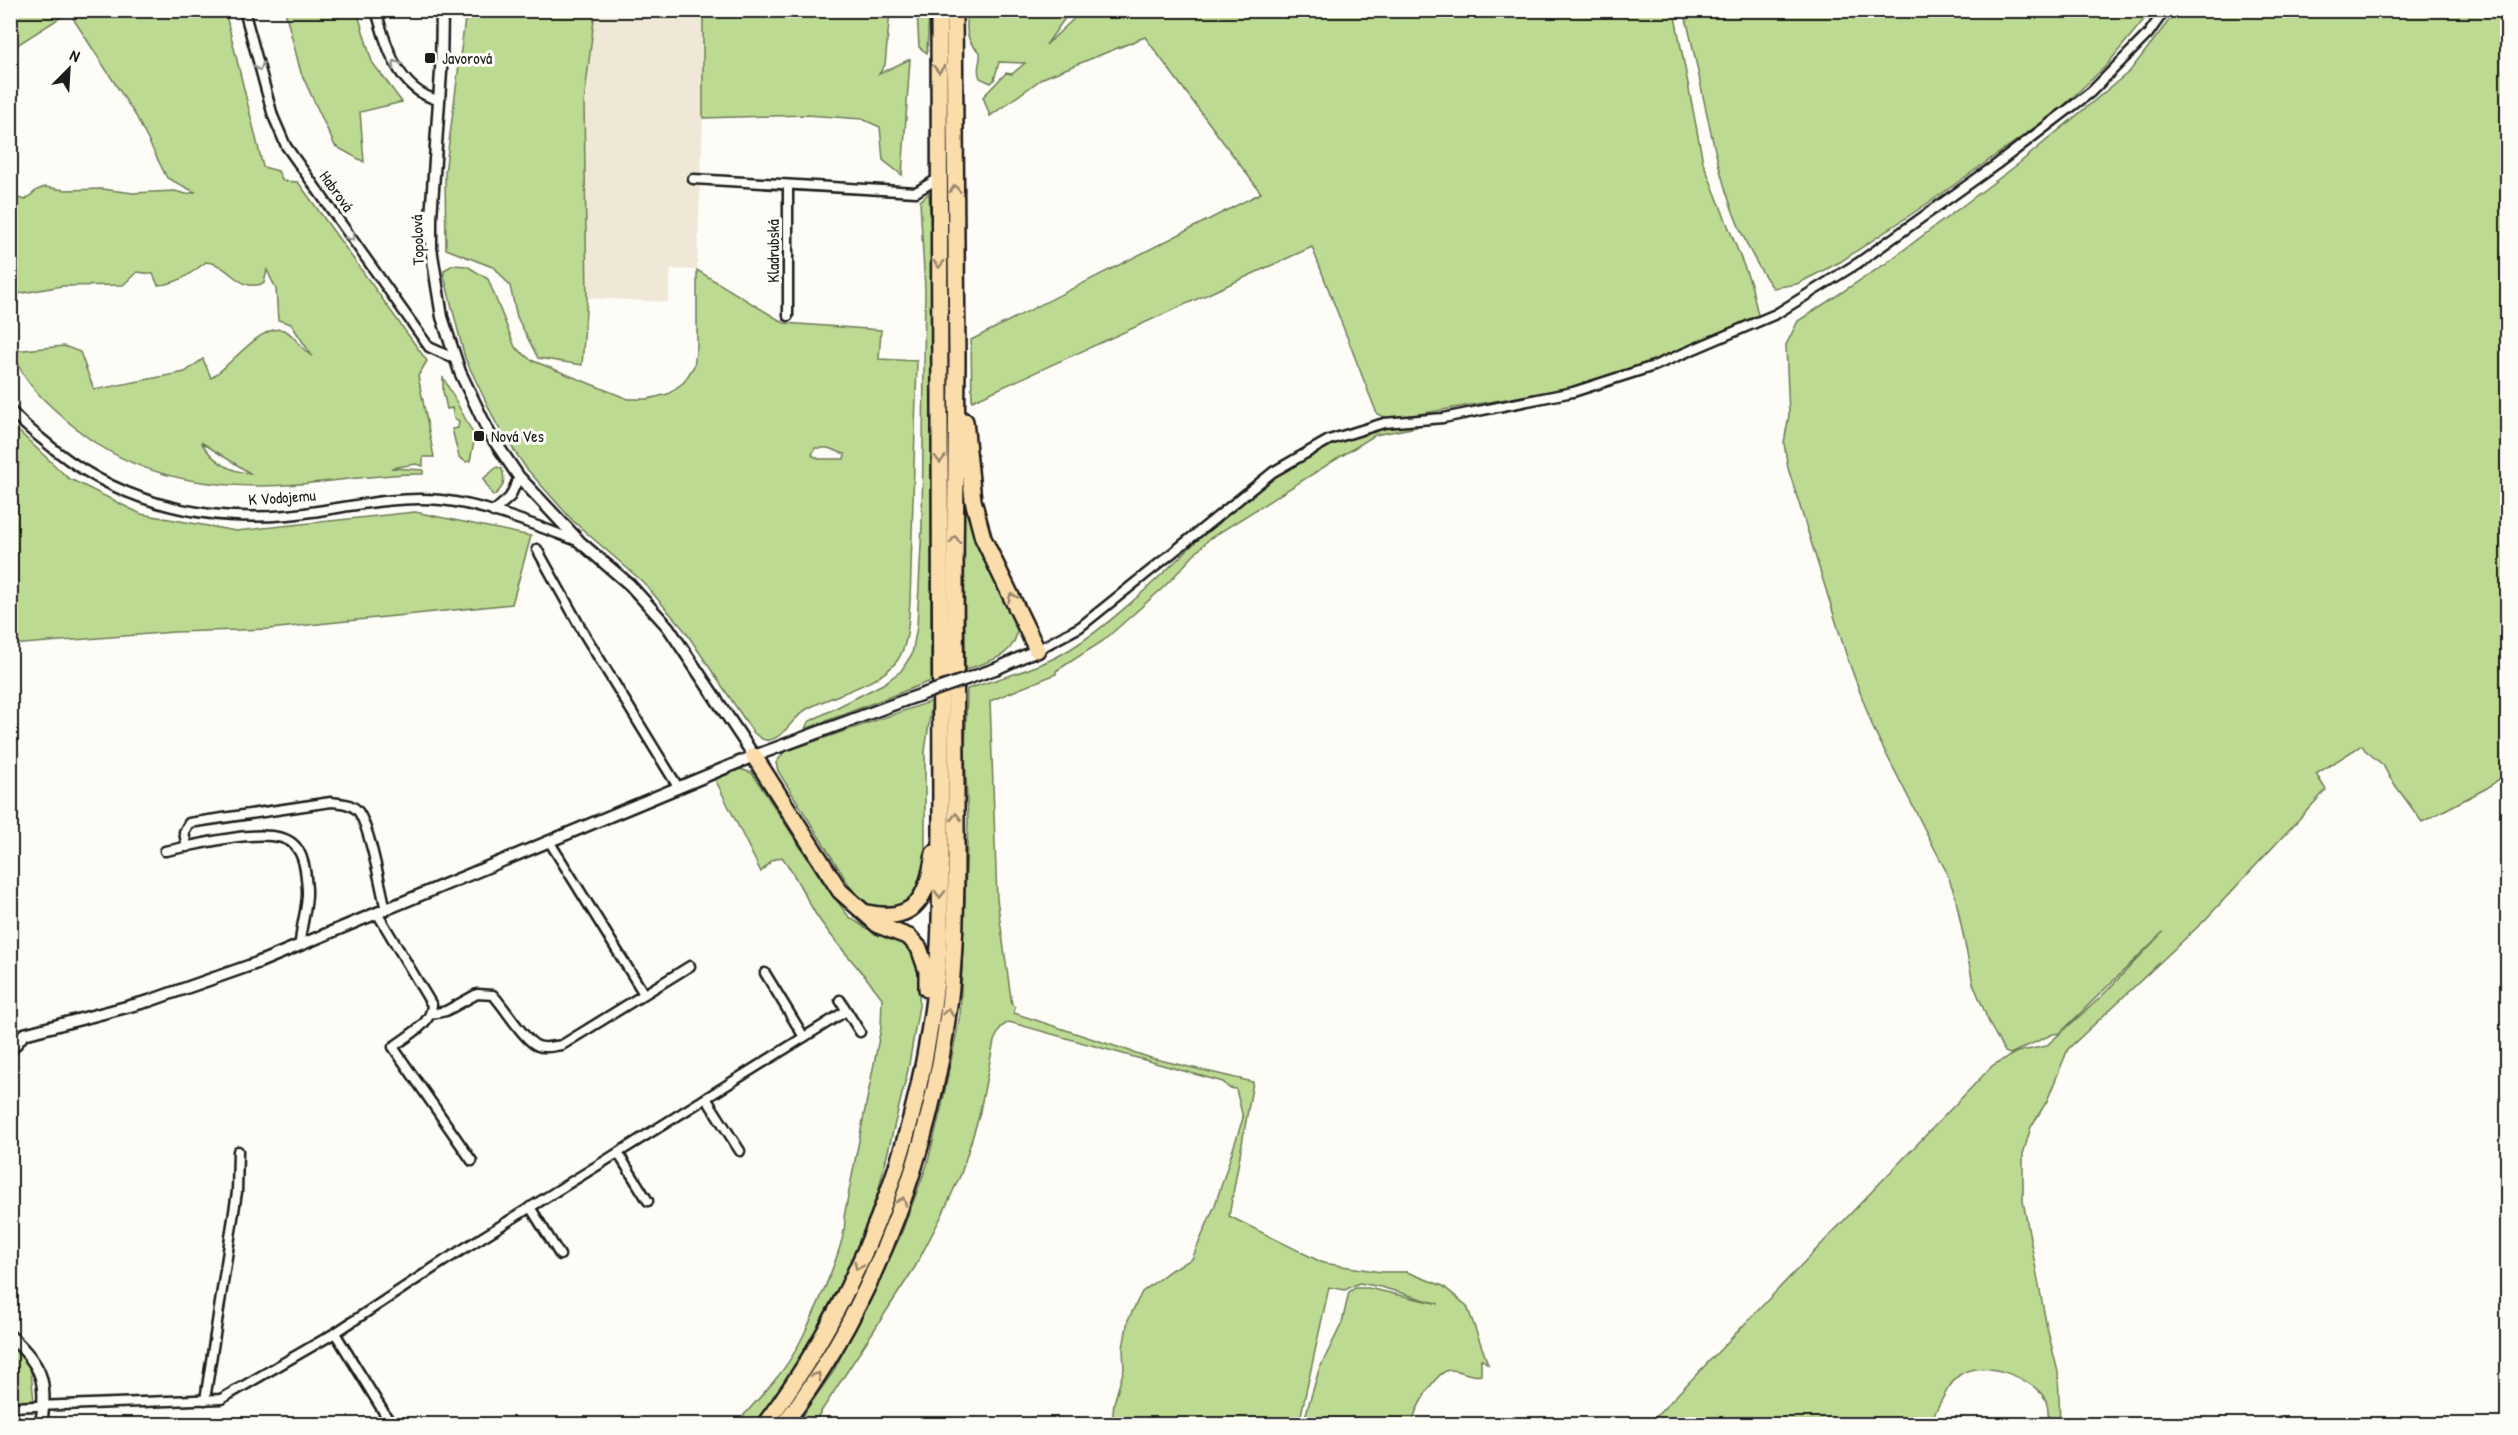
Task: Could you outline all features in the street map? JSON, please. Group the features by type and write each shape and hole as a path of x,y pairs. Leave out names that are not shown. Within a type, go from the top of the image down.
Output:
{"highway":[{"path":"765,1425 803,1370 829,1325 868,1246 889,1192 920,1082 936,988 940,900 941,709 939,10"},
{"path":"784,1425 837,1341 883,1252 903,1197 927,1118 945,1031 954,936 957,360 954,10"},
{"path":"957,360 973,500 983,538 1037,650"},
{"path":"861,912 886,917 897,916 908,911 924,891 933,854 934,745 941,709"},
{"path":"754,756 840,891 878,925 909,937 919,948 927,970 923,1023 906,1110 893,1158 889,1192"}],"street":[{"name":"Habrová","path":"244,10 273,116 286,146 429,347 455,359"},
{"path":"376,10 394,64 412,88 424,97 438,100"},
{"name":"Topolová","path":"442,10 430,218 432,264 442,317 455,359 472,400 519,477 580,542 630,585 668,627 754,756"},
{"path":"10,1051 14,1040 24,1034 149,1001 257,963 754,756 998,668 1037,650 1080,627 1273,472 1329,440 1384,423 1443,418 1573,392 1654,366 1776,314 1858,263 1996,164 2091,92 2148,34 2165,10"},
{"path":"693,179 916,192 939,178"},
{"name":"Kladrubská","path":"788,185 788,316"},
{"name":"K Vodojemu","path":"10,409 68,462 113,488 161,504 209,516 287,515 375,501 441,500 493,512 580,542"},
{"path":"493,512 510,497 519,477"},
{"path":"537,549 583,632 678,787"},
{"path":"187,847 184,832 189,823 331,802 350,805 358,811 364,826 381,912 432,1005 432,1014 426,1022 393,1047 472,1161"},
{"path":"165,851 259,834 281,837 292,842 299,850 305,866 307,893 300,945"},
{"path":"549,841 644,994"},
{"path":"432,1014 446,1011 477,994 493,995 505,1007 526,1037 536,1046 547,1048 562,1045 690,966"},
{"path":"765,973 804,1037"},
{"path":"840,1000 860,1032"},
{"path":"10,1407 221,1399 238,1391 335,1333 530,1207 846,1011"},
{"path":"706,1098 740,1151"},
{"path":"204,1400 237,1192 238,1151"},
{"path":"618,1153 648,1201"},
{"path":"530,1207 560,1255"},
{"path":"335,1333 391,1425"},
{"path":"10,1336 27,1351 40,1370 44,1406 41,1425"}],"shaded area":[{"path":"595,11 703,11 703,118 697,270 671,269 668,302 587,298 584,103"}],"green space":[{"path":"13,10 225,11 263,167 278,171 283,181 298,182 427,361 418,376 434,457 423,457 423,466 416,464 391,468 423,470 423,474 270,486 209,483 180,478 151,470 97,444 72,425 38,393 22,372 14,351 64,346 80,352 94,390 185,372 203,359 211,378 257,338 277,329 289,333 312,356 291,324 278,320 276,289 267,270 264,283 247,284 222,267 206,262 184,278 172,283 158,285 153,274 137,272 123,285 62,286 11,295 11,196 25,200 37,190 45,187 65,190 102,189 133,193 175,191 186,194 195,192 167,178 136,116 69,12 11,49 11,12","holes":["201,442 250,473 222,464"]},
{"path":"969,10 1070,11 1046,45 1082,11 1674,11 1703,162 1751,284 1758,315 1672,355 1581,386 1390,419 1377,414 1312,247 972,401 971,340 1261,193 1145,37 1043,78 990,116 983,97 1006,73 1012,74 1025,63 999,62 991,83 980,78 978,71 980,52 971,43 967,33"},
{"path":"1684,10 2151,11 2105,67 2058,111 1840,262 1797,284 1773,288 1753,257 1726,189"},
{"path":"2177,10 2507,11 2507,773 2487,788 2422,822 2383,765 2362,745 2316,774 2326,790 2206,919 2068,1049 2047,1101 2031,1127 2023,1154 2023,1201 2047,1328 2058,1372 2060,1424 2049,1424 2046,1400 2028,1383 2006,1372 1981,1368 1970,1370 1956,1378 1929,1424 1649,1424 1993,1065 2017,1052 2046,1046 2101,997 2163,932 2060,1033 2010,1054 2005,1052 1990,1025 1973,983 1955,895 1946,871 1874,730 1847,657 1788,468 1784,443 1789,415 1786,345 1798,321 1885,264 2017,165 2130,71"},
{"path":"285,11 357,11 372,62 402,102 360,112 364,162 335,146 301,73"},
{"path":"466,11 595,11 584,103 587,298 582,365 538,358 517,317 510,286 495,268 446,249 445,173"},
{"path":"703,11 890,11 885,65 879,74 910,59 902,175 883,160 880,127 862,119 807,115 703,118"},
{"path":"917,11 929,11 927,53 919,47"},
{"path":"929,193 932,252 931,681 805,729 808,722 883,684 901,671 912,654 917,627 922,525 925,289 920,201"},
{"path":"453,265 467,266 488,279 515,347 531,360 628,399 648,399 668,394 684,382 694,366 697,346 697,270 784,323 881,330 879,359 917,361 910,602 906,640 897,661 879,677 868,683 807,709 774,738 764,740 753,732 685,631 643,582 573,521 526,468 497,425 465,358 444,270","holes":["815,448 828,448 845,454 844,459 819,459 812,455"]},
{"path":"443,377 475,437 470,461 466,462 459,457 452,429 458,428 459,421 454,418 452,408 447,409"},
{"path":"11,424 68,478 141,514 236,531 415,512 531,536 512,604 269,629 174,632 11,645"},
{"path":"1404,426 1417,427 1375,435 1209,539 1164,587 1103,641 1056,671 1056,674 990,701 997,899 1012,1005 1015,1007 1014,1013 1151,1058 1253,1082 1229,1216 1323,1263 1381,1272 1407,1272 1443,1286 1467,1306 1488,1364 1481,1359 1481,1375 1453,1370 1443,1373 1426,1393 1412,1424 1303,1424 1319,1370 1342,1323 1349,1292 1355,1288 1368,1288 1439,1304 1359,1283 1345,1290 1329,1287 1299,1424 1112,1424 1114,1403 1124,1369 1123,1348 1128,1320 1142,1292 1171,1270 1192,1259 1215,1205 1243,1118 1236,1089 1229,1088 1223,1082 1009,1022 1001,1027 994,1041 979,1116 961,1174 915,1267 813,1424 796,1424 833,1372 900,1237 927,1165 942,1105 960,1016 968,821 965,753 967,689 1032,668 1069,650 1109,621 1224,516 1264,483 1307,455 1353,435"},
{"path":"497,467 502,469 504,481 499,491 493,496 483,479"},
{"path":"964,506 979,549 1017,629 1012,646 1006,652 965,670"},
{"path":"932,701 925,752 925,875 920,891 905,908 873,908 854,893 778,771 776,763 784,752"},
{"path":"737,768 752,773 823,882 849,917 866,928 910,947 918,956 920,974 919,1006 908,1070 877,1196 863,1236 817,1332 782,1387 754,1424 736,1424 774,1381 794,1353 817,1306 841,1243 844,1217 881,1028 882,998 815,913 782,857 772,860 761,872 714,777"},
{"path":"10,1345 30,1363 34,1401 11,1401"}],"place":[{"name":"Javorová","path":"430,58"},
{"name":"Nová Ves","path":"479,436"}]}
